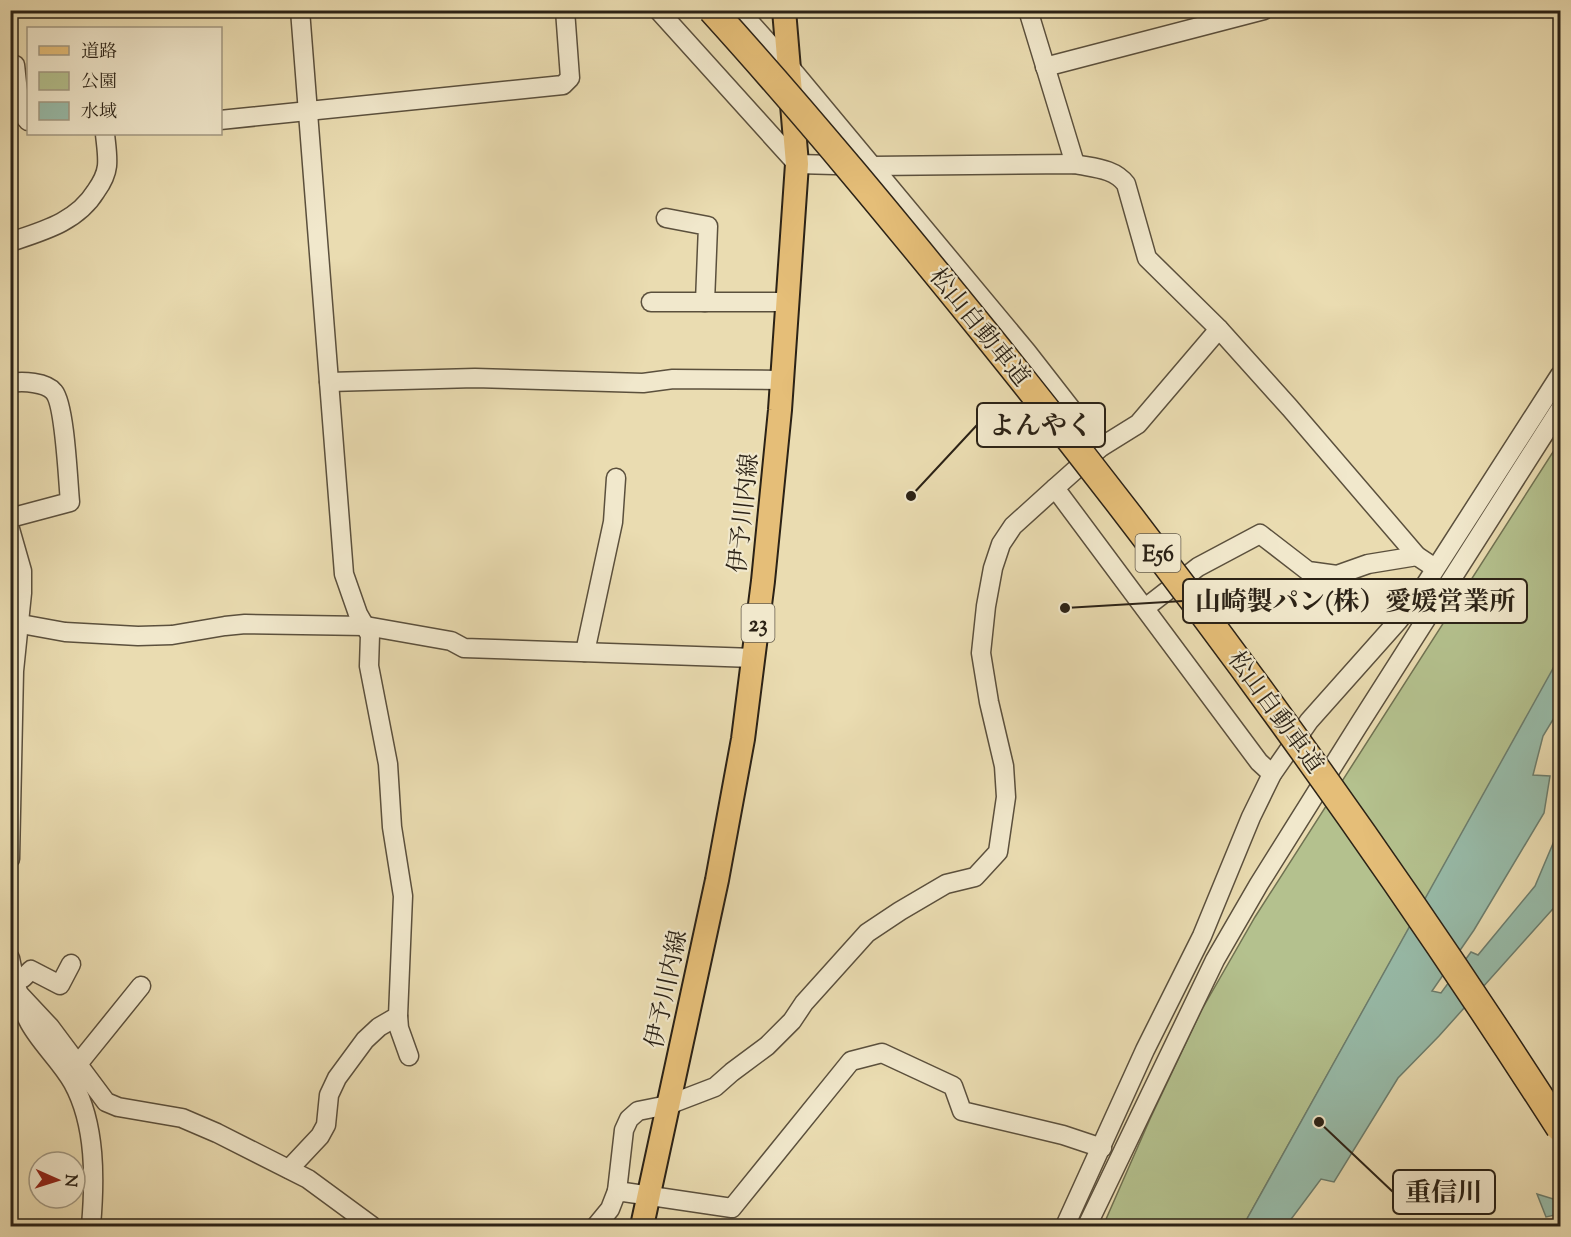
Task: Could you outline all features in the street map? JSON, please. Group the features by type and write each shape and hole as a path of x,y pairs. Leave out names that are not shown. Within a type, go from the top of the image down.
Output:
{"highway":[{"name":"松山自動車道","path":"712,10 894,220 1067,434 1227,643 1380,857 1560,1128"}],"main road":[{"name":"伊予川内線","path":"642,1227 720,868 743,739 765,569 782,380 797,164 784,10"}],"street":[{"path":"300,10 344,574 350,595 370,635 369,666 388,764 392,827 402,883 398,1016 409,1056"},
{"path":"222,120 563,85 570,78 565,10"},
{"path":"658,10 797,164 873,166 1075,164 1105,170 1119,176 1126,184 1147,258 1219,329 1418,556 1435,568"},
{"path":"739,10 873,166 1027,352 1101,447"},
{"path":"1028,10 1075,164"},
{"path":"1045,67 1264,10"},
{"path":"10,65 15,65 22,110 27,120"},
{"path":"10,242 41,232 82,210 102,181 107,167 105,135"},
{"path":"666,218 708,226 705,302"},
{"path":"651,302 788,302"},
{"path":"596,1227 610,1209 618,1191 624,1130 629,1119 638,1111 668,1105 715,1088 732,1071 767,1046 792,1021 804,1004 867,933 946,884 975,877 998,852 1006,797 1004,766 989,702 981,653 986,606 993,568 1001,544 1013,526 1101,447 1138,424 1219,329"},
{"path":"1065,1227 1145,1050 1203,936 1251,817 1272,774 1309,721 1420,593 1560,375"},
{"path":"329,382 435,381 475,378 644,382 673,379 782,380"},
{"path":"10,383 47,386 56,393 61,413 70,502 10,518"},
{"path":"1087,1227 1173,1043 1215,960 1259,884 1560,409"},
{"path":"585,652 613,522 616,478"},
{"path":"1055,488 1259,762 1272,774"},
{"path":"10,529 22,571 16,622 10,859"},
{"path":"1145,608 1198,567 1260,534 1308,571 1337,575 1368,564 1418,556"},
{"path":"16,622 65,632 138,636 172,635 245,624 366,626 451,641 464,648 754,658"},
{"path":"10,958 18,987 19,1020 58,1058 74,1084 84,1112 93,1172 91,1227"},
{"path":"18,987 31,970 60,985 71,964"},
{"path":"78,1064 141,986"},
{"path":"18,987 106,1102 118,1107 182,1118 217,1133 308,1179 372,1227"},
{"path":"289,1169 320,1136 326,1125 330,1095 337,1078 365,1040 379,1027 398,1016"},
{"path":"618,1191 732,1208 851,1061 882,1053 953,1086 962,1111 1063,1135 1102,1148"}],"green space":[{"path":"1560,441 1560,658 1243,1226 1103,1226 1201,1011 1255,917"}],"water":[{"path":"1560,656 1560,708 1543,736 1533,775 1550,776 1544,813 1474,930 1432,991 1441,993 1471,952 1478,955 1535,886 1560,827 1560,901 1439,1036 1398,1078 1334,1182 1321,1179 1286,1226 1243,1226"},
{"path":"1537,1194 1560,1201 1560,1214 1546,1217"}],"place":[{"name":"よんやく","path":"911,496"},
{"name":"山崎製パン(株）愛媛営業所","path":"1065,608"},
{"name":"重信川","path":"1319,1122"}]}
